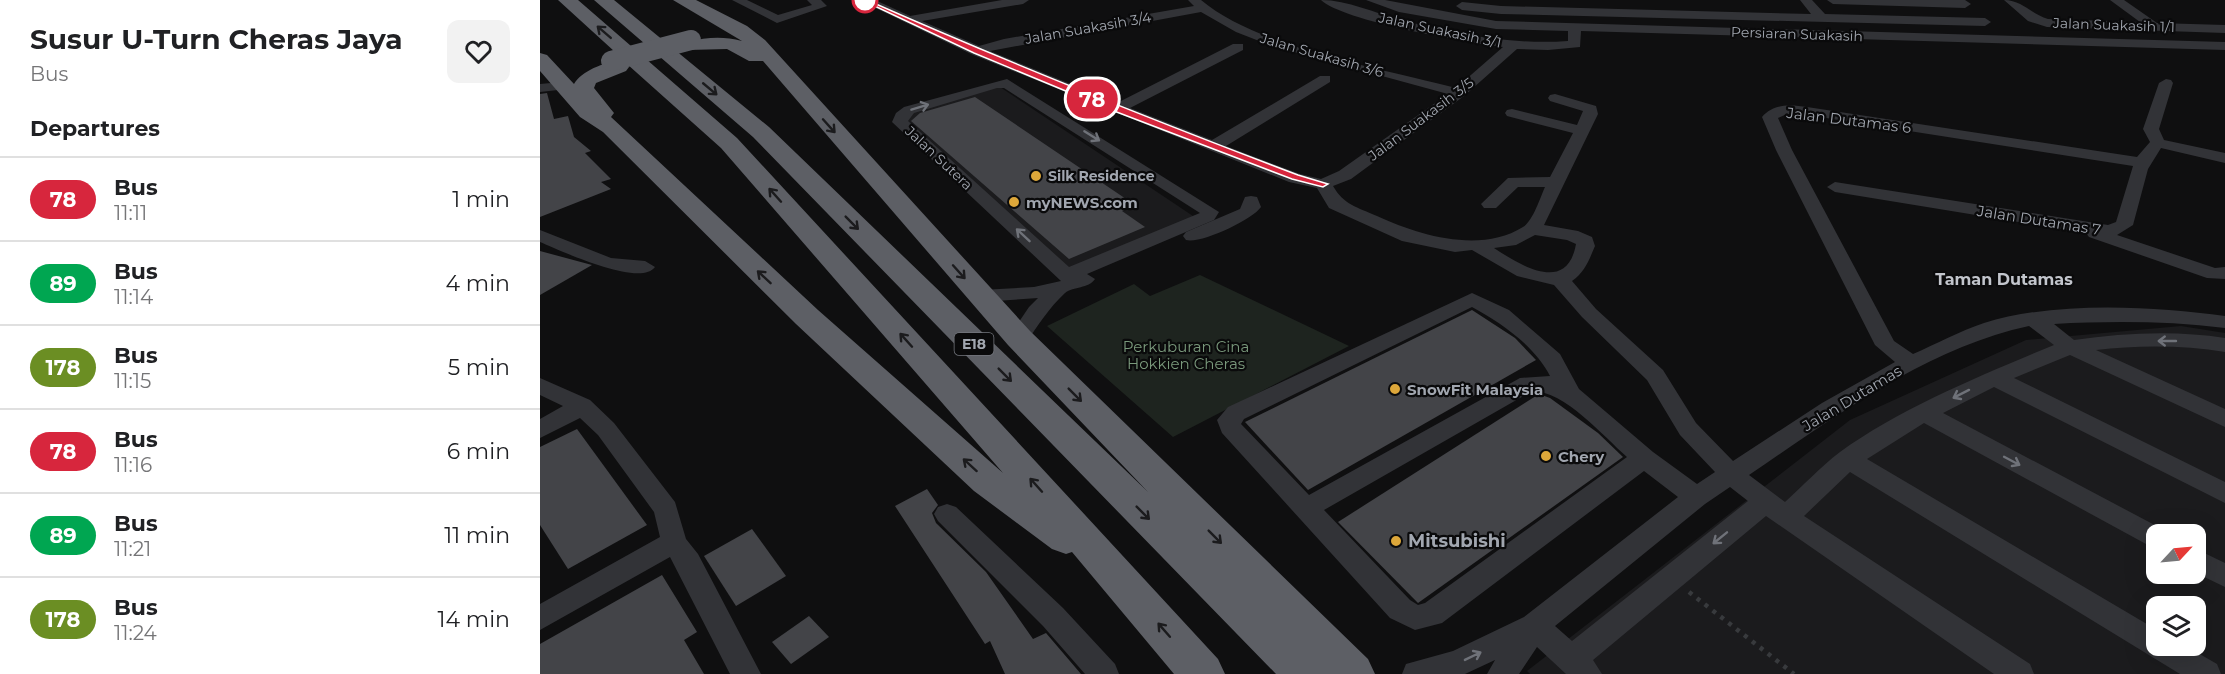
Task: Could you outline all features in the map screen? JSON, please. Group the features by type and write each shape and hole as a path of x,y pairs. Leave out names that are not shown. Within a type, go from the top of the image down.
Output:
{"highway":[{"path":"567,0 729,143 1117,575 1200,674"},
{"name":"E18","path":"603,0 760,132 1306,674"},
{"path":"680,0 711,22 712,28 692,43"},
{"path":"680,0 740,30 758,44 1019,338 1355,673"},
{"path":"545,70 564,66 615,64 692,43 726,42 741,45 791,82"},
{"path":"610,127 601,108 583,88 588,80 615,64"},
{"path":"545,70 588,112 610,127 807,317 987,481 1117,575"}],"street":[{"path":"738,0 777,19 821,6 813,0"},
{"path":"865,0 976,51 1117,110 1295,177 1323,184 1335,204 1408,237 1455,246 1477,245 1509,241 1533,229 1572,235 1585,241 1586,246 1573,271 1560,279 1539,278 1497,260 1477,245"},
{"path":"908,20 1023,0"},
{"name":"Jalan Suakasih 3/1","path":"1327,0 1365,14 1512,45 1575,44 1574,28"},
{"name":"Persiaran Suakasih","path":"1372,0 1399,8 1496,25 2225,46"},
{"path":"1646,0 1652,14"},
{"path":"1806,0 1821,18"},
{"path":"1833,0 1962,2 2005,40"},
{"name":"Jalan Suakasih 1/1","path":"2010,0 2032,18 2047,23 2225,29"},
{"path":"2116,0 2155,27"},
{"path":"1445,2 1652,14 1985,22"},
{"name":"Jalan Suakasih 3/4","path":"976,51 1004,43 1197,5"},
{"name":"Jalan Suakasih 3/6","path":"1197,5 1252,35 1303,52 1459,93"},
{"path":"1496,25 1504,5"},
{"name":"Jalan Suakasih 3/5","path":"1323,184 1345,175 1459,93 1512,45"},
{"path":"1117,110 1238,47"},
{"path":"1214,146 1325,79"},
{"name":"Jalan Sutera","path":"981,296 1031,296 1066,283 1208,216 1210,212 1007,83 996,84 909,110 901,116 900,122 1066,283"},
{"path":"2166,83 2151,129 2158,143 2225,159"},
{"path":"1533,229 1591,110 1555,98"},
{"name":"Jalan Dutamas 6","path":"1911,363 1886,345 1784,150 1770,117 1775,112 1786,109 1807,111 2143,163"},
{"path":"1512,113 1580,130"},
{"name":"Jalan Dutamas 7","path":"1835,187 2083,229 2110,231 2124,225 2143,163 2152,147 2158,143"},
{"path":"1490,204 1514,182 1556,182"},
{"path":"1066,283 1236,218 1252,207 1251,201"},
{"path":"2083,229 2214,274 2225,273"},
{"path":"540,235 607,263 645,267"},
{"path":"1560,279 1589,313 1655,375 1688,429 1731,475 1776,509 2019,674"},
{"name":"Jalan Sutera","path":"1019,338 1036,311 1066,283"},
{"path":"1570,394 1552,359 1502,315 1478,301 1464,301 1236,413 1229,420 1230,427 1305,509 1400,609 1415,618 1432,614 1644,458"},
{"name":"Jalan Dutamas","path":"1534,626 1696,497 1830,408 1911,363 1990,328 2033,319 2121,315 2179,316 2225,322"},
{"path":"2033,319 2070,347 2225,419"},
{"path":"1534,626 1579,667 1671,578 1848,459 1924,413 1994,378 2070,347 2114,340 2200,341 2225,345"},
{"path":"2200,341 2225,351"},
{"path":"1994,378 2225,493"},
{"path":"1305,509 1528,383 1539,381 1549,383 1570,394 1644,458 1696,497"},
{"path":"540,386 582,406 606,429 666,509 674,542 688,562 746,674"},
{"path":"540,430 582,406"},
{"path":"1924,413 2146,533"},
{"path":"1848,459 2146,638"},
{"path":"947,514 1053,617 1104,674"},
{"path":"540,618 674,542"},
{"path":"2206,566 2225,576"},
{"path":"1417,674 1458,663 1534,626"},
{"path":"1502,674 1534,626"},
{"path":"2176,656 2206,674"}],"path":[{"path":"1671,578 1794,674"}],"shaded area":[{"name":"Silk Residence","path":"997,85 1196,218 1070,271 904,121 910,111"},
{"path":"2181,326 2225,333 2225,674 1530,674 1527,671 1850,420 2026,340"}],"green space":[{"name":"Perkuburan Cina Hokkien Cheras","path":"1200,275 1349,346 1173,437 1047,326 1134,284 1150,296"}],"building":[{"path":"547,93 554,119 568,116 574,137 591,151 585,153 611,179 601,182 611,189 540,217 540,94"},
{"name":"Silk Residence","path":"975,97 1135,205 1122,211 1145,227 1069,259 911,121 920,113"},
{"path":"540,251 592,265 540,295"},
{"name":"SnowFit Malaysia","path":"1472,310 1515,338 1536,360 1308,490 1245,422"},
{"path":"1539,394 1550,398 1598,433 1623,457 1418,603 1338,522"},
{"path":"577,429 647,525 568,569 540,525 540,447"},
{"path":"927,489 938,505 932,513 936,523 986,572 1033,639 1046,633 1081,674 1005,674 990,641 985,644 895,506"},
{"path":"752,529 786,576 736,606 704,556"},
{"path":"662,575 697,632 684,640 704,674 540,674 540,644"},
{"path":"809,616 829,637 791,664 772,642"}],"bus line":[{"name":"78","path":"865,0 976,51 1117,110 1295,177 1323,184"}],"place":[{"name":"Silk Residence","path":"1036,176"},
{"name":"myNEWS.com","path":"1014,202"},
{"name":"SnowFit Malaysia","path":"1395,389"},
{"name":"Chery","path":"1546,456"},
{"name":"Mitsubishi","path":"1396,541"}],"district":[{"name":"Taman Dutamas","path":"2004,279"}]}
